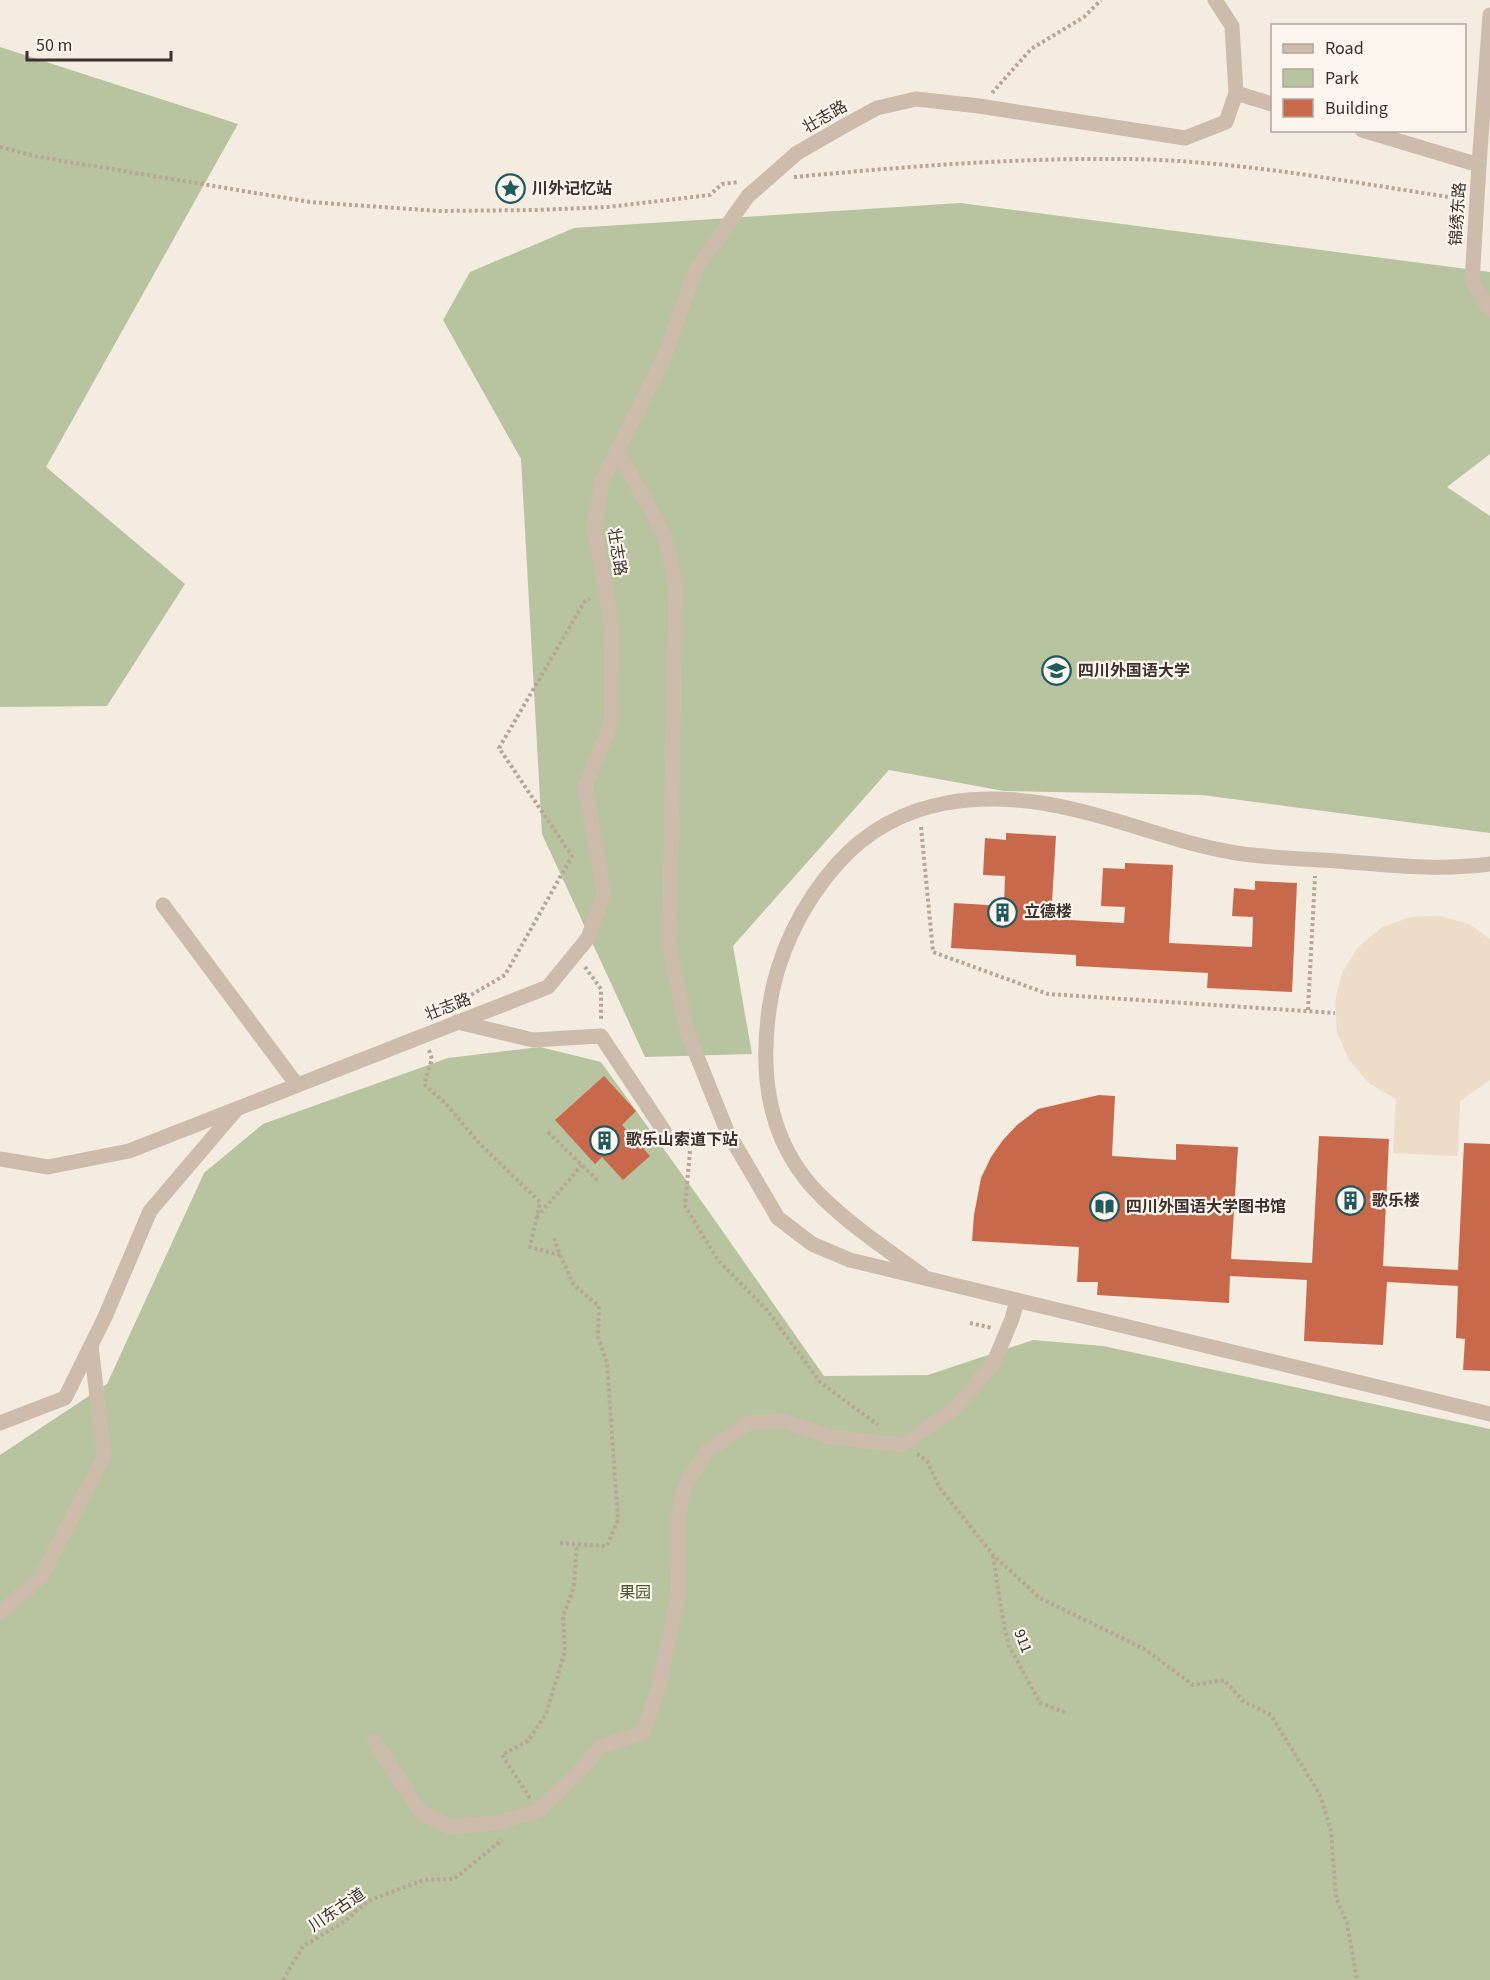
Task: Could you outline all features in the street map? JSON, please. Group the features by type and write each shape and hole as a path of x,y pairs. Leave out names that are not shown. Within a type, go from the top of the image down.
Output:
{"street":[{"name":"壮志路","path":"0,1160 48,1167 129,1151 548,987 588,938 604,894 585,786 611,724 612,626 594,528 602,481 663,360 696,269 748,196 797,153 877,108 916,99 979,106 1185,138 1226,122 1236,93 1232,26 1215,0"},
{"path":"1479,165 1490,15"},
{"path":"1236,93 1271,104"},
{"name":"锦绣东路","path":"1369,132 1479,165 1472,282 1490,310"},
{"path":"617,451 664,534 676,586 669,944 686,1029 727,1131 778,1218 812,1244 850,1260 1490,1414"},
{"path":"929,1280 851,1223 823,1198 800,1172 782,1143 771,1108 766,1075 766,1031 772,985 802,911 826,876 854,845 885,823 919,808 970,800 1005,800 1071,808 1203,846 1243,854 1439,868 1490,864"},
{"path":"163,905 297,1085"},
{"path":"457,1022 533,1041 601,1036 664,1131"},
{"path":"0,1424 65,1398 105,1317 150,1211 237,1108"},
{"path":"374,1741 420,1812 450,1827 497,1823 538,1811 580,1771 600,1746 643,1733 659,1686 678,1596 677,1523 685,1486 707,1451 748,1423 784,1421 830,1437 903,1444 955,1408 993,1364 1017,1301"},
{"path":"0,1614 41,1577 104,1456 91,1346"}],"path":[{"path":"979,106 1031,49 1084,17 1101,0"},
{"path":"455,1005 505,975 572,856 499,748 585,602 606,591"},
{"path":"919,808 933,952 1048,994 1335,1013"},
{"path":"1308,1010 1316,859"},
{"path":"591,974 601,989 601,1036"},
{"path":"432,1059 424,1084 446,1104 479,1143 540,1202 530,1247 560,1255"},
{"path":"664,1131 691,1141 685,1206 718,1260 766,1309 820,1383 927,1461 939,1487 993,1555 1040,1598 1146,1650 1193,1685 1224,1680 1244,1701 1271,1715 1320,1795 1331,1831 1336,1898 1347,1923 1357,1980"},
{"path":"548,1132 599,1182"},
{"path":"537,1217 582,1165"},
{"path":"554,1238 574,1285 599,1306 598,1337 608,1363 618,1520 607,1546 557,1544"},
{"path":"538,1811 502,1755 528,1741 546,1714 565,1651 563,1616 574,1587 577,1545"},
{"name":"911","path":"993,1555 1009,1646 1040,1704 1067,1713"},
{"name":"川东古道","path":"283,1980 303,1946 344,1922 368,1900 423,1880 454,1879 501,1840 509,1837"}],"green space":[{"path":"0,47 238,124 46,467 185,584 107,706 0,707"},
{"path":"960,203 1490,272 1490,454 1447,487 1490,516 1490,833 1202,795 1004,791 889,770 733,946 752,1054 645,1057 542,834 521,459 443,320 470,272 574,228"},
{"name":"果园","path":"540,1047 601,1062 824,1376 928,1375 1033,1340 1103,1346 1490,1429 1490,1980 0,1980 0,1455 107,1384 204,1173 263,1124 448,1058"}],"shaded area":[{"path":"1440,916 1469,924 1490,939 1490,1080 1460,1101 1458,1156 1393,1153 1396,1099 1370,1084 1349,1060 1337,1032 1335,1002 1342,973 1358,947 1381,928 1410,917"}],"building":[{"name":"立德楼","path":"1006,833 1056,836 1051,919 1124,923 1125,907 1101,906 1103,868 1125,869 1125,863 1173,865 1169,943 1252,947 1253,917 1232,916 1234,888 1255,890 1255,881 1297,883 1292,992 1207,988 1208,973 1076,966 1076,955 951,948 954,903 1004,906 1005,876 983,875 985,838 1006,840"},
{"name":"歌乐山索道下站","path":"604,1076 636,1111 622,1125 650,1156 623,1180 602,1157 595,1164 555,1120"},
{"path":"1099,1095 1115,1096 1112,1156 1176,1160 1176,1144 1238,1147 1231,1259 1312,1263 1319,1136 1389,1139 1383,1266 1458,1270 1464,1143 1490,1144 1490,1371 1463,1370 1465,1339 1456,1338 1458,1286 1387,1282 1383,1345 1304,1341 1307,1280 1230,1276 1229,1303 1097,1295 1098,1282 1077,1282 1079,1247 972,1241 981,1178 991,1157 1003,1140 1017,1125 1038,1109"}],"place":[{"name":"川外记忆站","path":"511,189"},
{"name":"四川外国语大学","path":"1057,671"},
{"name":"立德楼","path":"1003,912"},
{"name":"歌乐山索道下站","path":"605,1140"},
{"name":"歌乐楼","path":"1351,1201"},
{"name":"四川外国语大学图书馆","path":"1105,1207"}]}
